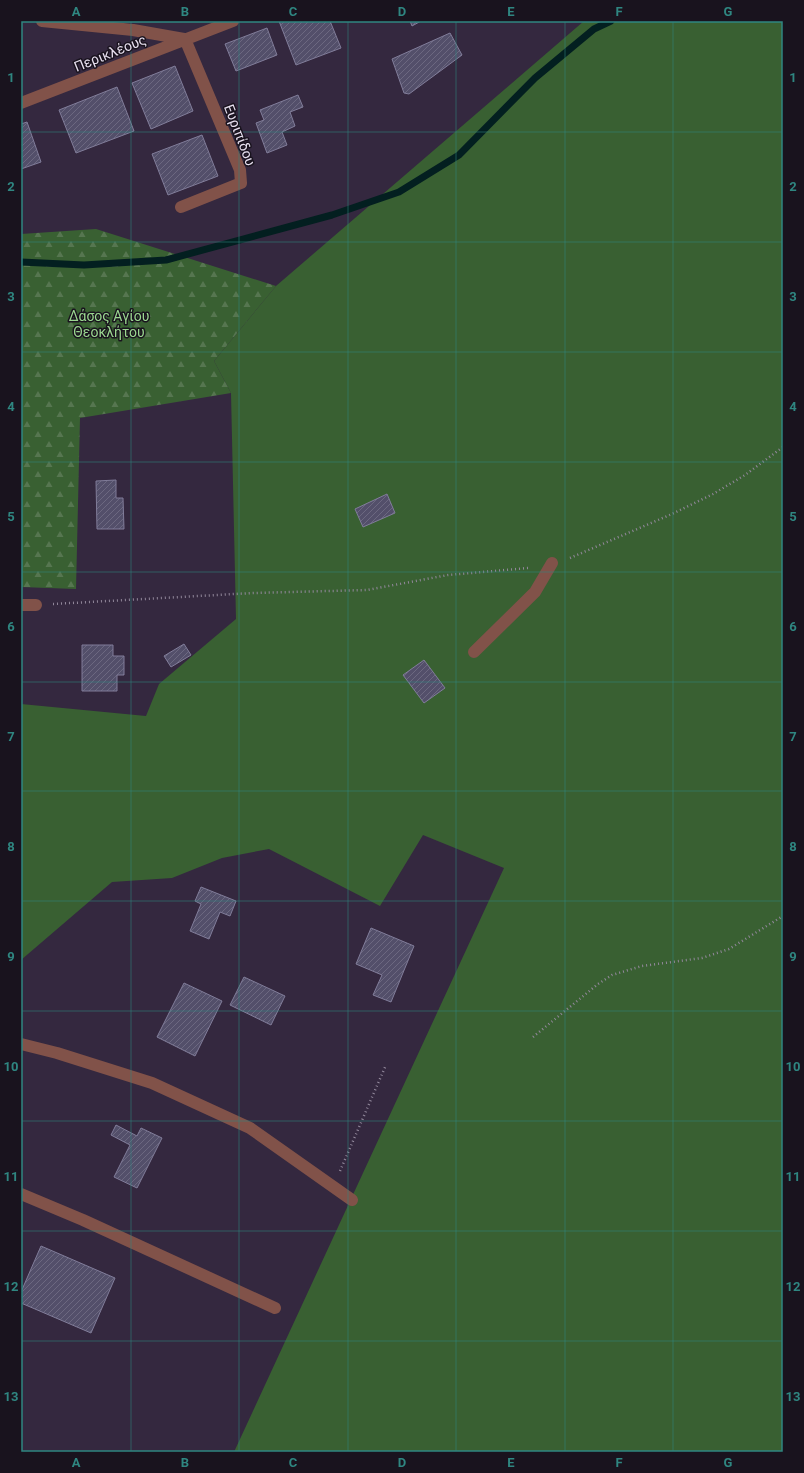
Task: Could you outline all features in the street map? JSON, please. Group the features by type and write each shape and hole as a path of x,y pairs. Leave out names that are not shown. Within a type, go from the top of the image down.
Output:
{"street":[{"path":"42,21 133,30 185,39"},
{"name":"Περικλέους","path":"21,103 233,21"},
{"name":"Ευριπίδου","path":"181,207 240,183 240,170 185,39"},
{"path":"474,652 535,592 552,563"},
{"path":"21,605 36,605"},
{"path":"21,1044 57,1053 152,1083 250,1128 352,1200"},
{"path":"21,1194 83,1220 275,1308"}],"path":[{"path":"36,605 253,593 367,590 448,575 502,571 540,566 570,558 672,514 713,494 745,475 783,447"},
{"path":"533,1037 598,984 612,975 642,966 702,958 729,949 783,916"},
{"path":"333,1186 386,1065"}],"green space":[{"path":"584,21 783,21 783,1452 234,1452 504,868 423,835 380,906 269,849 222,858 172,878 112,882 21,960 21,704 146,716 159,684 236,619 231,393 214,361 276,286"},
{"name":"Δάσος Αγίου Θεοκλήτου","path":"96,229 276,286 214,361 231,393 80,418 76,589 21,587 21,234"}],"building":[{"path":"279,21 330,21 341,48 296,65"},
{"path":"410,21 421,21 412,26"},
{"path":"267,28 277,55 236,71 225,44"},
{"path":"450,33 462,55 409,94 404,93 392,59"},
{"path":"175,66 193,111 151,129 132,83"},
{"path":"117,87 134,131 76,153 59,110"},
{"path":"298,95 303,107 290,112 295,126 282,132 287,145 267,153 256,123 264,120 260,110"},
{"path":"27,122 41,162 21,169 21,124"},
{"path":"202,135 218,176 168,195 152,154"},
{"path":"116,480 116,498 123,498 124,529 97,529 96,481"},
{"path":"387,494 395,513 363,527 355,509"},
{"path":"184,644 191,655 171,667 164,656"},
{"path":"82,645 113,645 113,656 124,656 124,675 117,675 117,691 82,691"},
{"path":"424,660 445,688 424,703 403,675"},
{"path":"201,887 236,901 230,916 220,912 209,939 190,931 201,904 195,901"},
{"path":"371,928 414,946 391,1002 373,995 382,975 356,964"},
{"path":"244,977 285,996 271,1025 230,1005"},
{"path":"184,983 222,1001 195,1056 157,1037"},
{"path":"116,1125 137,1136 141,1128 162,1138 137,1188 114,1177 130,1145 111,1135"},
{"path":"41,1246 115,1278 91,1333 21,1303 21,1292"}],"waterway":[{"path":"21,262 84,265 166,260 332,215 399,192 459,155 535,78 594,29 611,21"}]}
